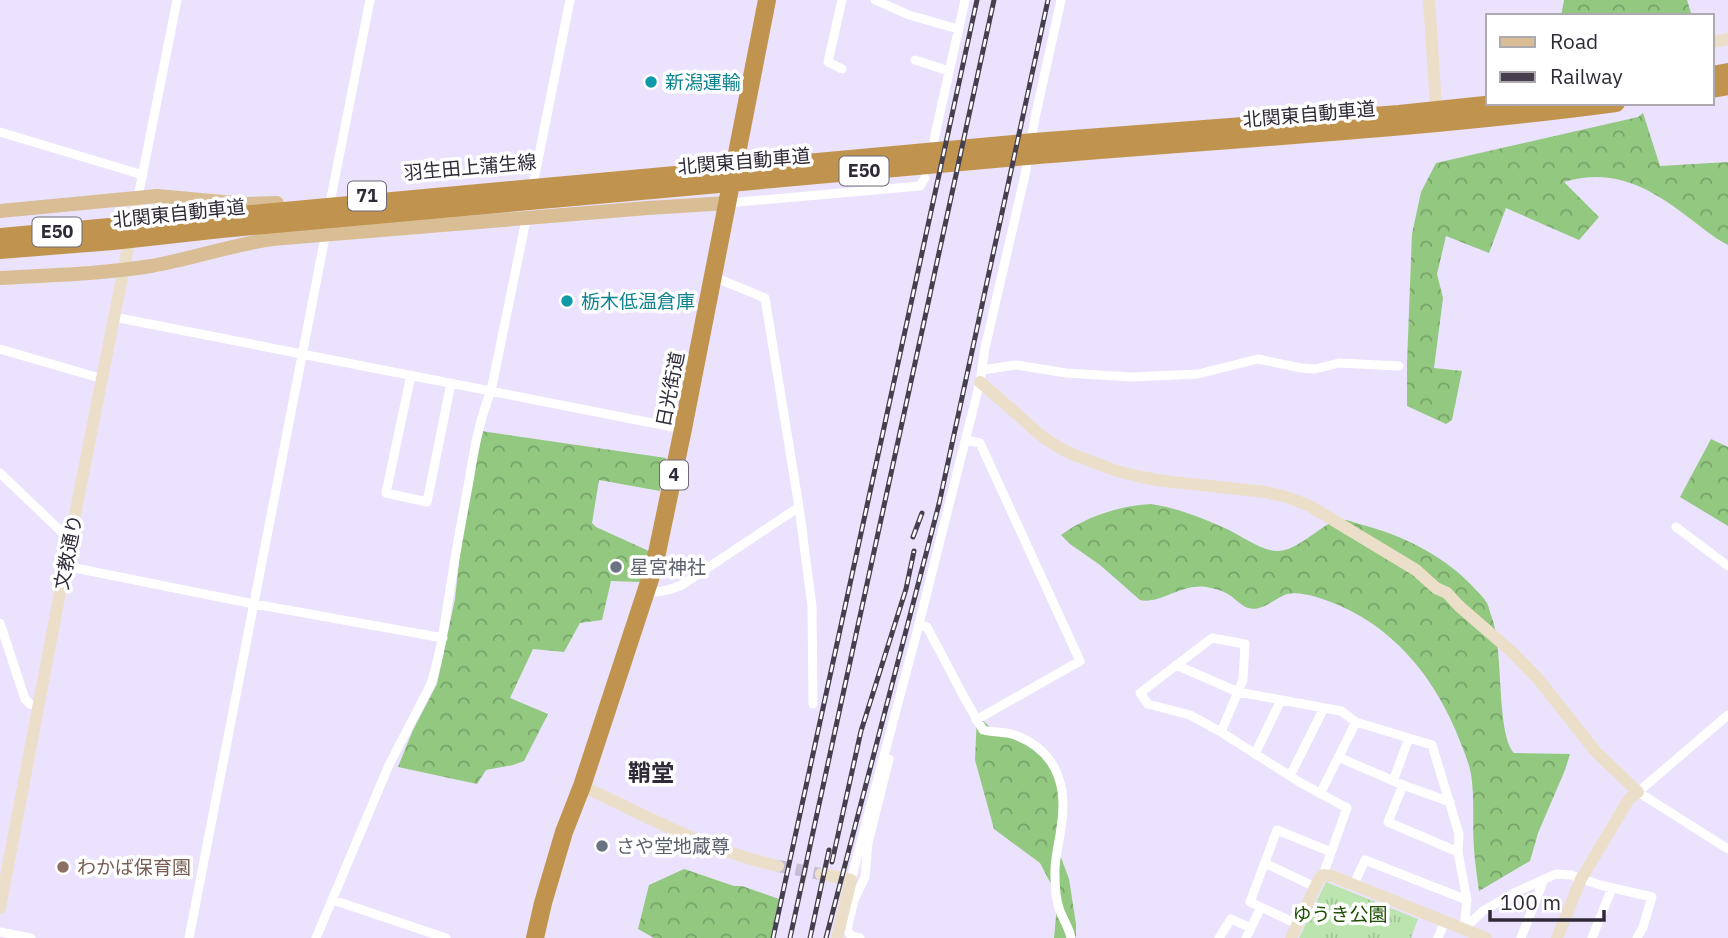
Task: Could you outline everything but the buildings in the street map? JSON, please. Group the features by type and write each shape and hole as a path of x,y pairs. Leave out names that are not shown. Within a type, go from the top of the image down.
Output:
{"highway":[{"name":"日光街道","path":"535,938 564,832 582,786 654,567 714,277 767,0"},
{"name":"北関東自動車道","path":"0,250 114,234 937,150 1486,105"},
{"name":"北関東自動車道","path":"0,237 221,229 1018,157 1399,127 1601,105"}],"main road":[{"name":"羽生田上蒲生線","path":"0,211 172,196 262,205 534,180 734,168"},
{"name":"71","path":"0,278 124,270 255,242 325,233 727,203"}],"street":[{"path":"138,197 177,0"},
{"path":"189,938 370,0"},
{"path":"316,938 389,765 431,684 443,638 477,433 491,391 570,0"},
{"path":"842,0 828,62 842,69"},
{"path":"875,0 909,15 958,29"},
{"path":"934,140 965,0"},
{"path":"839,938 851,880 966,440 1061,0"},
{"path":"1429,0 1436,106"},
{"path":"915,60 949,71"},
{"path":"1031,139 1436,106 1486,97"},
{"path":"0,132 143,175"},
{"path":"727,203 920,186 925,178"},
{"name":"文教通り","path":"0,908 138,197"},
{"path":"714,277 765,298 812,606 813,704"},
{"path":"114,317 683,429"},
{"path":"0,349 103,379"},
{"path":"981,376 1016,365 1066,373 1132,377 1198,374 1258,359 1315,369 1339,363 1399,366"},
{"path":"411,375 386,493 427,502 451,383"},
{"path":"981,376 1043,437 1074,455 1141,477 1265,492 1287,498 1310,506 1416,570 1436,588 1447,593 1512,652 1539,680 1596,752 1638,792 1728,849"},
{"path":"966,440 980,443 1080,661 976,720"},
{"path":"0,473 70,540"},
{"path":"647,592 658,593 682,585 799,507"},
{"path":"1676,527 1728,566"},
{"path":"65,566 443,638"},
{"path":"0,623 25,699 30,704 39,706"},
{"path":"919,624 927,626 983,730 1005,732 1019,737 1048,757 1058,772 1062,824 1055,875 1058,907 1071,938"},
{"path":"1221,732 1243,680 1245,644 1212,638 1140,693 1147,704 1190,715 1347,808 1323,875 1291,938"},
{"path":"1176,666 1238,692 1341,711 1356,722 1432,745 1459,834 1458,852 1466,900 1464,929"},
{"path":"1255,754 1281,700"},
{"path":"1290,776 1324,708"},
{"path":"1557,938 1581,879 1629,799 1728,715"},
{"path":"1320,794 1356,722"},
{"path":"860,938 851,936 847,930 854,900 865,877 868,843 889,757 890,733"},
{"path":"1393,781 1409,738"},
{"path":"1338,757 1450,802"},
{"path":"1403,785 1388,822 1458,852"},
{"path":"582,786 713,847 778,866"},
{"path":"1297,924 1250,902 1277,830 1331,852"},
{"path":"1354,884 1365,860 1466,900"},
{"path":"1265,863 1315,887"},
{"path":"821,874 851,880"},
{"path":"1464,929 1483,911 1556,874 1570,875 1652,897 1637,938"},
{"path":"1323,875 1354,884 1486,938"},
{"path":"1521,938 1544,879"},
{"path":"1592,938 1612,888"},
{"path":"333,900 446,938"},
{"path":"1246,938 1261,907"},
{"path":"1219,938 1231,919 1251,928"},
{"path":"1438,938 1445,921"},
{"path":"0,932 31,938"}],"green space":[{"path":"1564,0 1687,0 1691,14 1561,14"},
{"path":"1643,113 1660,166 1728,162 1728,245 1641,187 1612,178 1597,177 1564,182 1599,217 1579,240 1506,208 1489,253 1446,236 1437,274 1443,298 1434,368 1462,371 1452,420 1446,424 1407,406 1412,234 1421,192 1436,163 1638,117"},
{"path":"481,431 666,458 660,491 599,480 592,523 651,552 641,582 611,581 602,620 580,623 564,652 533,649 510,698 548,714 524,761 486,770 477,784 398,767 413,730 437,684 455,599"},
{"path":"1711,439 1728,447 1728,526 1680,497"},
{"path":"1151,504 1199,517 1256,545 1275,551 1299,544 1330,523 1346,520 1410,542 1453,568 1465,579 1486,601 1496,632 1502,710 1508,743 1514,753 1570,754 1538,833 1530,861 1479,891 1474,849 1472,783 1464,752 1431,684 1416,664 1381,630 1338,605 1313,596 1294,593 1253,609 1245,607 1224,592 1206,587 1188,588 1155,600 1140,600 1061,535 1104,513"},
{"path":"977,715 992,729 1041,750 1062,788 1060,855 1069,879 1076,938 1054,938 1057,906 1051,884 1040,863 994,829 975,760"},
{"path":"684,869 779,899 771,938 654,938 638,929 649,885"},
{"name":"ゆうき公園","path":"1326,882 1418,919 1411,938 1299,938"}],"tunnel":[{"path":"778,866 821,874"}],"railway":[{"path":"773,938 977,0"},
{"path":"790,938 994,0"},
{"path":"826,938 939,504 1048,0"},
{"path":"913,537 922,513"},
{"path":"832,862 861,731 906,589 914,551"},
{"path":"810,938 829,850"}],"place":[{"name":"新潟運輸","path":"651,82"},
{"name":"栃木低温倉庫","path":"567,301"},
{"name":"星宮神社","path":"616,567"},
{"name":"さや堂地蔵尊","path":"602,846"},
{"name":"わかば保育園","path":"63,867"}],"district":[{"name":"鞘堂","path":"651,773"}]}
